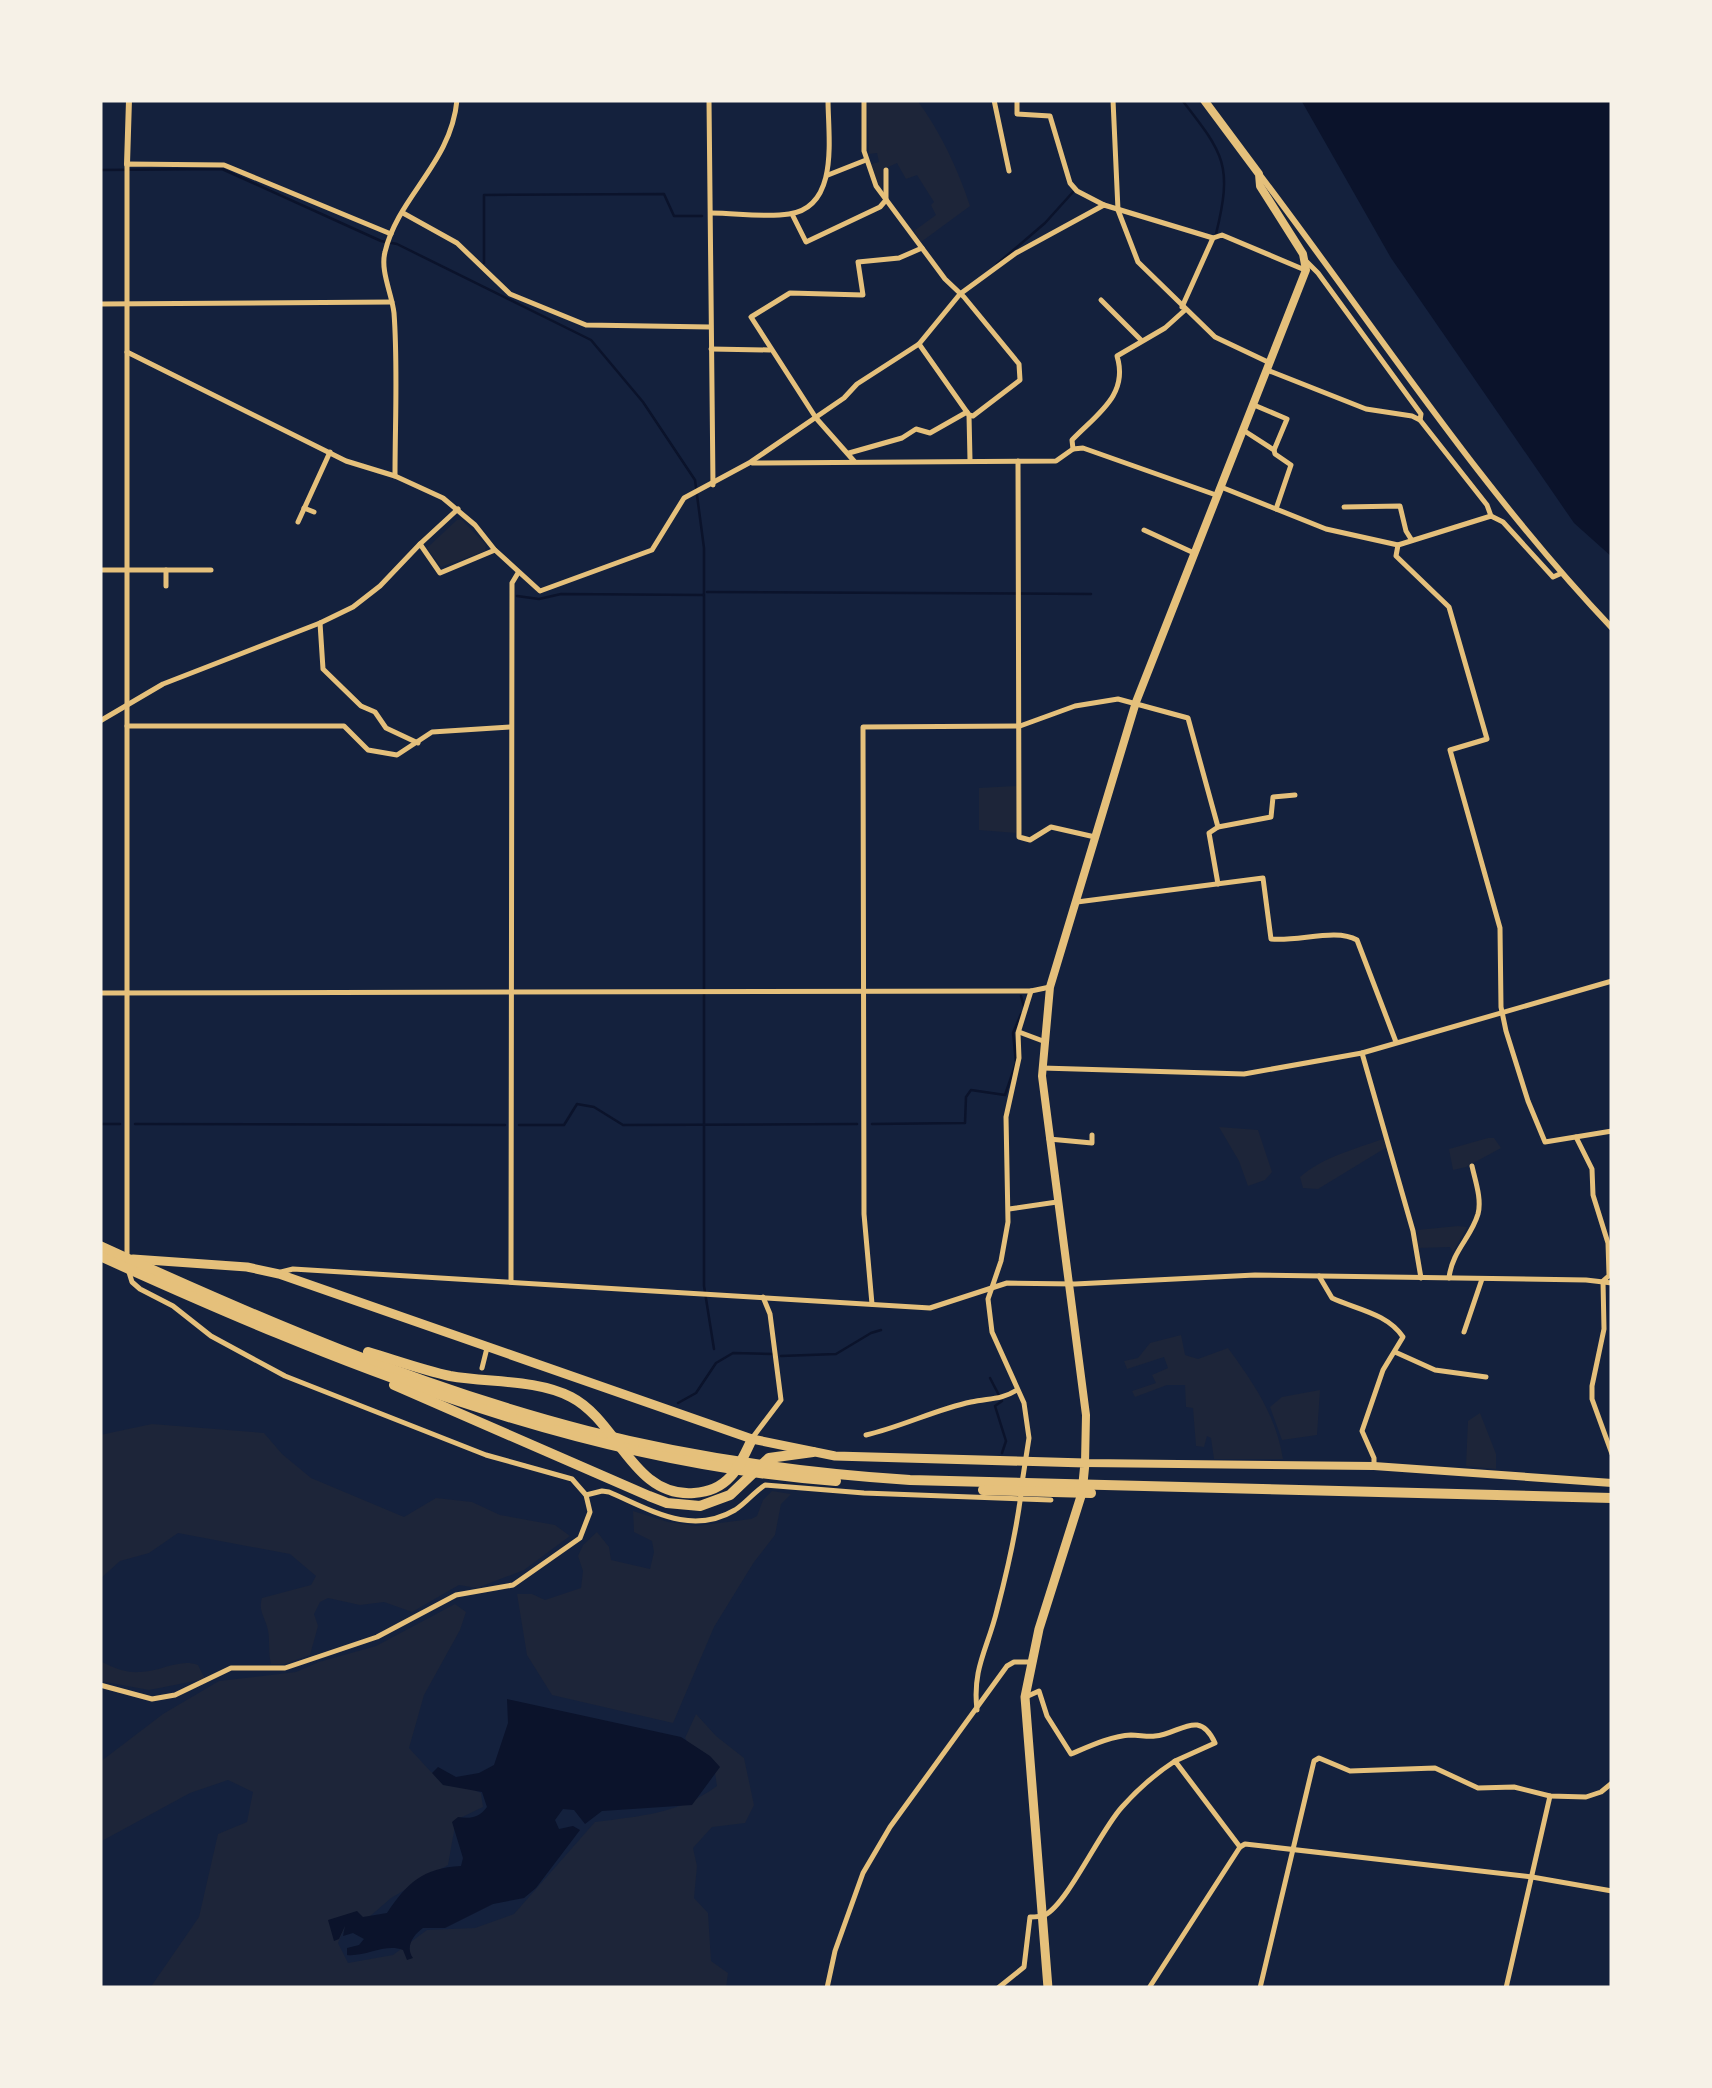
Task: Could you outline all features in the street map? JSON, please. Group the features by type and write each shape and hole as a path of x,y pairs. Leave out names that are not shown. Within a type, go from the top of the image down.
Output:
{"highway":[{"path":"100,1246 219,1304"},
{"path":"100,1257 303,1339 667,1503 700,1506 717,1501 743,1486 774,1456 813,1452"},
{"path":"303,1339 448,1375 531,1386 572,1397 602,1422 653,1482 679,1493 708,1491 731,1479 752,1439"},
{"path":"303,1339 589,1436 787,1469 892,1479 1612,1501"},
{"path":"752,1439 753,1473"}],"main road":[{"path":"1048,1988 1025,1698 1031,1662 1082,1493 1086,1414 1042,1068 1050,987 1136,702 1306,266 1260,186 1260,174 1204,100"},
{"path":"100,1257 247,1268 278,1274 752,1439 835,1456 1025,1464 1374,1466 1612,1483"}],"street":[{"path":"100,1685 152,1699 175,1696 230,1668 285,1668 376,1637 456,1595 514,1585 580,1538 589,1520 586,1496 566,1477 505,1462 285,1376 211,1336 173,1306 132,1282 127,1259 126,303 130,100"},
{"path":"395,476 392,302 383,257 391,234 429,175 454,125 457,100"},
{"path":"710,100 712,485"},
{"path":"710,213 792,214 814,202 828,175 828,100"},
{"path":"864,100 866,160 872,180 922,248 1019,364 1020,380 973,416 919,344"},
{"path":"994,100 1010,170"},
{"path":"1017,100 1017,114 1050,116 1076,192 1118,210 1213,238 1222,235 1318,273 1421,414 1420,420"},
{"path":"1112,100 1118,210 1138,262 1226,345 1366,409 1420,420 1491,516 1503,522 1552,577 1562,573"},
{"path":"828,175 866,160"},
{"path":"127,164 224,165 391,234"},
{"path":"792,214 806,242 880,207 886,200 886,170"},
{"path":"1260,174 1458,445 1612,628"},
{"path":"126,352 346,462 395,476 443,498 540,591 652,550 684,498 750,463 919,344 960,294 1026,246 1104,204"},
{"path":"404,213 458,243 510,294 569,319 586,325 710,327"},
{"path":"1073,449 1072,440 1114,395 1123,374 1118,356 1165,328 1184,308 1213,238"},
{"path":"854,462 816,418 750,316 790,294 863,294 858,262 899,258 922,248"},
{"path":"1101,300 1142,341"},
{"path":"100,304 392,302"},
{"path":"711,350 770,350"},
{"path":"1254,405 1287,419 1274,450"},
{"path":"849,453 902,438 916,429 930,433 968,413"},
{"path":"968,413 970,462"},
{"path":"1243,430 1290,465 1276,510"},
{"path":"750,463 1056,461 1073,449 1093,449 1326,530 1398,545 1491,516"},
{"path":"298,522 330,452"},
{"path":"1018,462 1019,837 1030,840 1050,827 1096,837"},
{"path":"1344,506 1400,506 1406,532 1412,539"},
{"path":"304,508 314,512"},
{"path":"100,721 164,684 353,607 380,586 458,509"},
{"path":"1144,530 1194,553"},
{"path":"420,544 440,572 495,550"},
{"path":"1398,545 1396,556 1449,607 1487,739 1450,750 1500,928 1502,1014 1540,1135 1549,1143 1612,1131"},
{"path":"100,570 211,570"},
{"path":"166,570 166,586"},
{"path":"511,1281 510,727 512,583 518,573"},
{"path":"320,623 323,668 361,706 375,712 386,728 418,743"},
{"path":"872,1304 864,1214 863,727 1020,726 1075,706 1118,699 1136,702 1188,718 1218,827"},
{"path":"127,726 344,726 360,745 381,754 398,755 432,732 510,727"},
{"path":"1218,884 1209,834 1218,827 1272,817 1273,797 1296,795"},
{"path":"1077,902 1263,878 1271,939 1313,939 1345,933 1357,940 1396,1042"},
{"path":"1042,1068 1244,1074 1362,1052 1612,981"},
{"path":"100,993 1032,992 1050,987"},
{"path":"977,1710 974,1688 979,1658 996,1615 1028,1438 1024,1403 992,1332 988,1300 1001,1261 1008,1208 1006,1117 1019,1058 1019,1032 1032,992"},
{"path":"1019,1032 1043,1041"},
{"path":"1362,1052 1414,1231 1421,1278"},
{"path":"1050,1139 1092,1143 1092,1136"},
{"path":"1576,1136 1592,1169 1593,1195 1608,1243 1611,1274 1603,1281"},
{"path":"1449,1278 1452,1258 1460,1250 1479,1208 1472,1166"},
{"path":"1008,1208 1057,1202"},
{"path":"278,1274 294,1269 930,1308 991,1286 1177,1278 1319,1276 1612,1283"},
{"path":"1319,1276 1332,1298 1350,1302 1394,1326 1403,1337 1383,1370 1362,1432 1374,1466"},
{"path":"1464,1332 1482,1279"},
{"path":"1603,1281 1604,1328 1592,1399 1612,1454"},
{"path":"752,1439 781,1400 770,1314 763,1296"},
{"path":"482,1368 487,1348"},
{"path":"1395,1352 1434,1370 1486,1377"},
{"path":"866,1435 892,1430 967,1403 1003,1398 1017,1390"},
{"path":"461,1445 464,1433"},
{"path":"586,1496 609,1492 674,1520 688,1522 719,1517 736,1509 765,1485 1051,1500"},
{"path":"827,1988 834,1951 862,1873 890,1827 1007,1666 1031,1662"},
{"path":"998,1988 1024,1968 1030,1917 1043,1917 1082,1868 1098,1837 1121,1807 1154,1774 1216,1743 1210,1731 1196,1724 1158,1736 1128,1735 1071,1754 1047,1716 1038,1692 1025,1698"},
{"path":"1260,1988 1314,1761 1320,1758 1350,1771 1435,1768 1478,1788 1514,1788 1550,1796 1586,1796 1601,1792 1612,1783"},
{"path":"1175,1761 1240,1847"},
{"path":"1506,1988 1550,1796"},
{"path":"1148,1988 1245,1844 1532,1876 1612,1891"}],"shaded area":[{"path":"867,100 917,100 941,137 965,192 970,206 921,242 914,231 936,215 931,205 934,202 917,175 906,179 897,163 884,169 882,188 879,186 871,164 879,162 877,153 869,154"},
{"path":"1301,100 1612,100 1612,557 1574,523 1391,258"},
{"path":"457,520 462,520 486,545 485,551 441,567 427,548"},
{"path":"1016,786 1016,833 979,830 979,788"},
{"path":"1219,1127 1258,1130 1272,1172 1265,1180 1248,1186"},
{"path":"1494,1138 1501,1148 1453,1170 1449,1149"},
{"path":"1383,1139 1387,1147 1318,1189 1303,1188 1300,1177 1319,1164"},
{"path":"1467,1227 1453,1252 1450,1247 1418,1248 1417,1230"},
{"path":"1181,1335 1185,1355 1198,1359 1228,1348 1269,1414 1283,1459 1214,1459 1211,1438 1207,1436 1204,1447 1196,1446 1193,1408 1186,1407 1185,1385 1167,1385 1135,1397 1132,1391 1156,1383 1152,1375 1168,1368 1164,1357 1127,1369 1124,1361 1138,1358 1150,1343"},
{"path":"1320,1390 1317,1435 1282,1440 1270,1407 1282,1397"},
{"path":"1480,1413 1496,1454 1496,1469 1466,1466 1468,1421"},
{"path":"152,1424 264,1433 311,1478 404,1517 436,1498 472,1502 500,1515 555,1525 570,1536 524,1570 477,1588 459,1585 412,1612 384,1602 360,1605 328,1598 320,1602 314,1614 318,1626 310,1655 285,1664 271,1664 262,1598 311,1585 316,1576 290,1554 178,1533 149,1553 120,1561 100,1579 100,1435"},
{"path":"772,1491 791,1494 781,1504 775,1535 714,1627 673,1723 552,1695 527,1655 517,1594 532,1594 545,1600 581,1588 583,1571 578,1556 597,1532 609,1547 611,1560 650,1569 652,1541 634,1532 633,1511 696,1526 751,1519"},
{"path":"455,1604 466,1612 424,1695 409,1748 431,1772 481,1793 483,1807 456,1820 448,1865 391,1898 368,1918 347,1923 338,1943 348,1963 393,1955 427,1930 475,1928 514,1914 595,1822 674,1808 717,1786 713,1760 692,1750 685,1738 696,1714 744,1758 754,1805 745,1823 712,1827 693,1848 697,1866 694,1898 708,1913 711,1961 728,1973 726,1988 150,1988 199,1917 218,1834 247,1822 253,1792 228,1780 190,1793 100,1842 100,1762 163,1714 219,1681 296,1672 376,1646"},
{"path":"100,1661 135,1672 191,1663 198,1665 205,1679 149,1690 100,1681"},
{"path":"507,1699 681,1737 720,1767 692,1805 602,1811 585,1824 574,1810 563,1809 555,1820 559,1829 573,1826 580,1830 524,1898 493,1904 445,1928 423,1928 411,1941 413,1958 407,1960 403,1950 396,1948 347,1955 347,1948 364,1939 353,1933 343,1936 345,1926 334,1941 328,1920 357,1911 363,1917 387,1913 417,1879 436,1870 461,1866 463,1858 452,1822 458,1817 477,1816 487,1807 482,1792 443,1785 432,1773 438,1767 456,1777 479,1773 494,1765 508,1723"}],"waterway":[{"path":"1182,100 1221,161 1224,192 1216,234"},
{"path":"100,170 222,169 381,241 397,244 591,340 643,402 695,480 704,548 704,1286 714,1349"},
{"path":"997,264 1045,223 1073,192"},
{"path":"484,263 484,195 664,194 674,216 702,216"},
{"path":"707,592 1091,594"},
{"path":"517,596 539,599 561,594 703,595"},
{"path":"1021,996 1024,1007"},
{"path":"872,1124 965,1123 966,1097 971,1090 1005,1095 1016,1063 1013,1033 1021,1014"},
{"path":"519,1125 564,1125 577,1104 594,1107 623,1125 857,1124"},
{"path":"100,1124 120,1124"},
{"path":"135,1124 505,1125"},
{"path":"781,1356 836,1354 881,1330"},
{"path":"678,1403 696,1393 716,1363 733,1353 773,1354"},
{"path":"990,1378 1002,1401 995,1406 1006,1441 1002,1453"}]}
